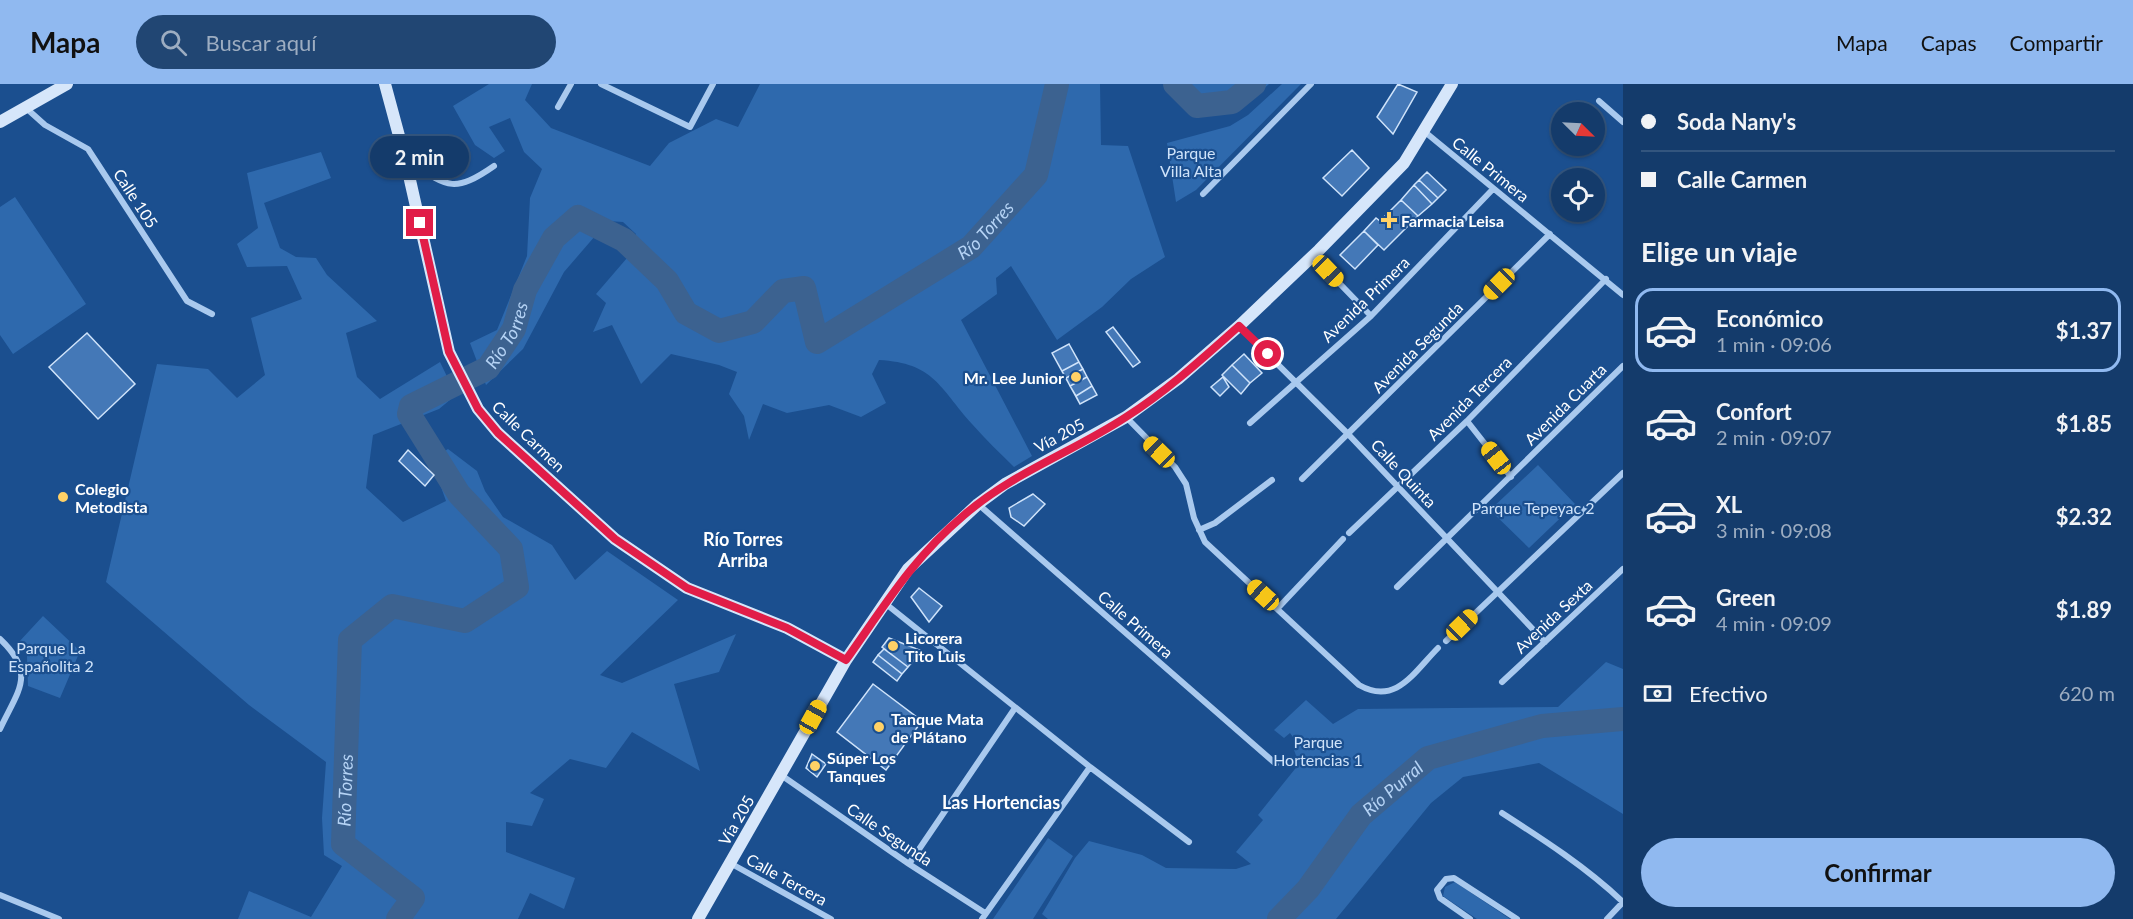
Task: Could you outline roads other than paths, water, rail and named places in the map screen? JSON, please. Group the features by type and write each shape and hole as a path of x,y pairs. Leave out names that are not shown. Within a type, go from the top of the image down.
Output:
{"main road":[{"path":"0,122 67,84"},
{"name":"Calle Carmen","path":"384,84 405,158 452,361 478,409 498,433 615,539 687,588 787,628 846,660"},
{"name":"Vía 205","path":"698,919 846,660 908,570 978,504 1014,479 1126,417 1178,379 1239,326 1313,256 1392,176 1425,132 1452,84"}],"street":[{"path":"558,107 571,84"},
{"path":"601,84 690,127 713,84"},
{"path":"1203,194 1311,84"},
{"path":"1599,101 1623,122"},
{"name":"Calle 105","path":"26,108 45,125 88,149 187,301 212,314"},
{"name":"Calle Primera","path":"1425,132 1606,279 1623,296"},
{"path":"405,158 434,178 453,185 472,182 494,166"},
{"name":"Avenida Primera","path":"1250,423 1371,316 1493,189"},
{"name":"Avenida Segunda","path":"1302,479 1550,234"},
{"path":"1313,256 1371,316"},
{"name":"Avenida Tercera","path":"1349,533 1467,421 1606,279"},
{"name":"Calle Quinta","path":"1239,326 1348,434 1545,642"},
{"name":"Avenida Cuarta","path":"1397,587 1623,366"},
{"path":"1126,417 1181,476 1186,484 1199,530 1205,542 1367,689 1387,693 1395,690 1438,648"},
{"path":"1467,421 1511,477"},
{"path":"1446,641 1623,473"},
{"path":"1199,530 1215,523 1272,480"},
{"name":"Calle Primera","path":"978,504 1276,764"},
{"path":"1278,608 1343,539"},
{"name":"Avenida Sexta","path":"1502,682 1623,569"},
{"path":"886,604 1090,767 1189,842"},
{"path":"0,639 17,656 22,672 19,689 0,729"},
{"path":"909,864 1015,708"},
{"path":"984,916 1090,767"},
{"name":"Calle Segunda","path":"781,775 984,916"},
{"path":"1502,813 1568,856 1623,902 1607,919"},
{"name":"Calle Tercera","path":"729,863 831,919"},
{"path":"1470,919 1440,898 1437,890 1446,879 1454,878 1517,919"},
{"path":"0,895 59,919"}],"waterway":[{"name":"Río Torres","path":"398,919 413,898 343,844 350,640 392,606 465,621 517,587 511,549 459,494 409,414 411,406 488,368 514,329 525,290 554,238 578,217 624,240 667,281 686,313 719,331 753,322 783,291 804,288 817,342 971,247 1036,175 1057,84"},
{"name":"Río Torres","path":"1175,84 1197,106 1232,102 1254,84"},
{"name":"Río Purral","path":"1279,919 1308,889 1361,815 1428,758 1542,726 1623,719"}],"place":[{"name":"Farmacia Leisa","path":"1389,220"},
{"name":"Mr. Lee Junior","path":"1076,377"},
{"name":"Colegio Metodista","path":"63,497"},
{"name":"Licorera Tito Luis","path":"893,646"},
{"name":"Tanque Mata de Plátano","path":"879,727"},
{"name":"Súper Los Tanques","path":"815,766"}],"district":[{"name":"Río Torres Arriba","path":"743,549"},
{"name":"Las Hortencias","path":"1001,802"}],"park label":[{"name":"Parque Villa Alta","path":"1191,161"},
{"name":"Parque Tepeyac 2","path":"1533,507"},
{"name":"Parque La Españolita 2","path":"51,656"},
{"name":"Parque Hortencias 1","path":"1318,750"}]}
